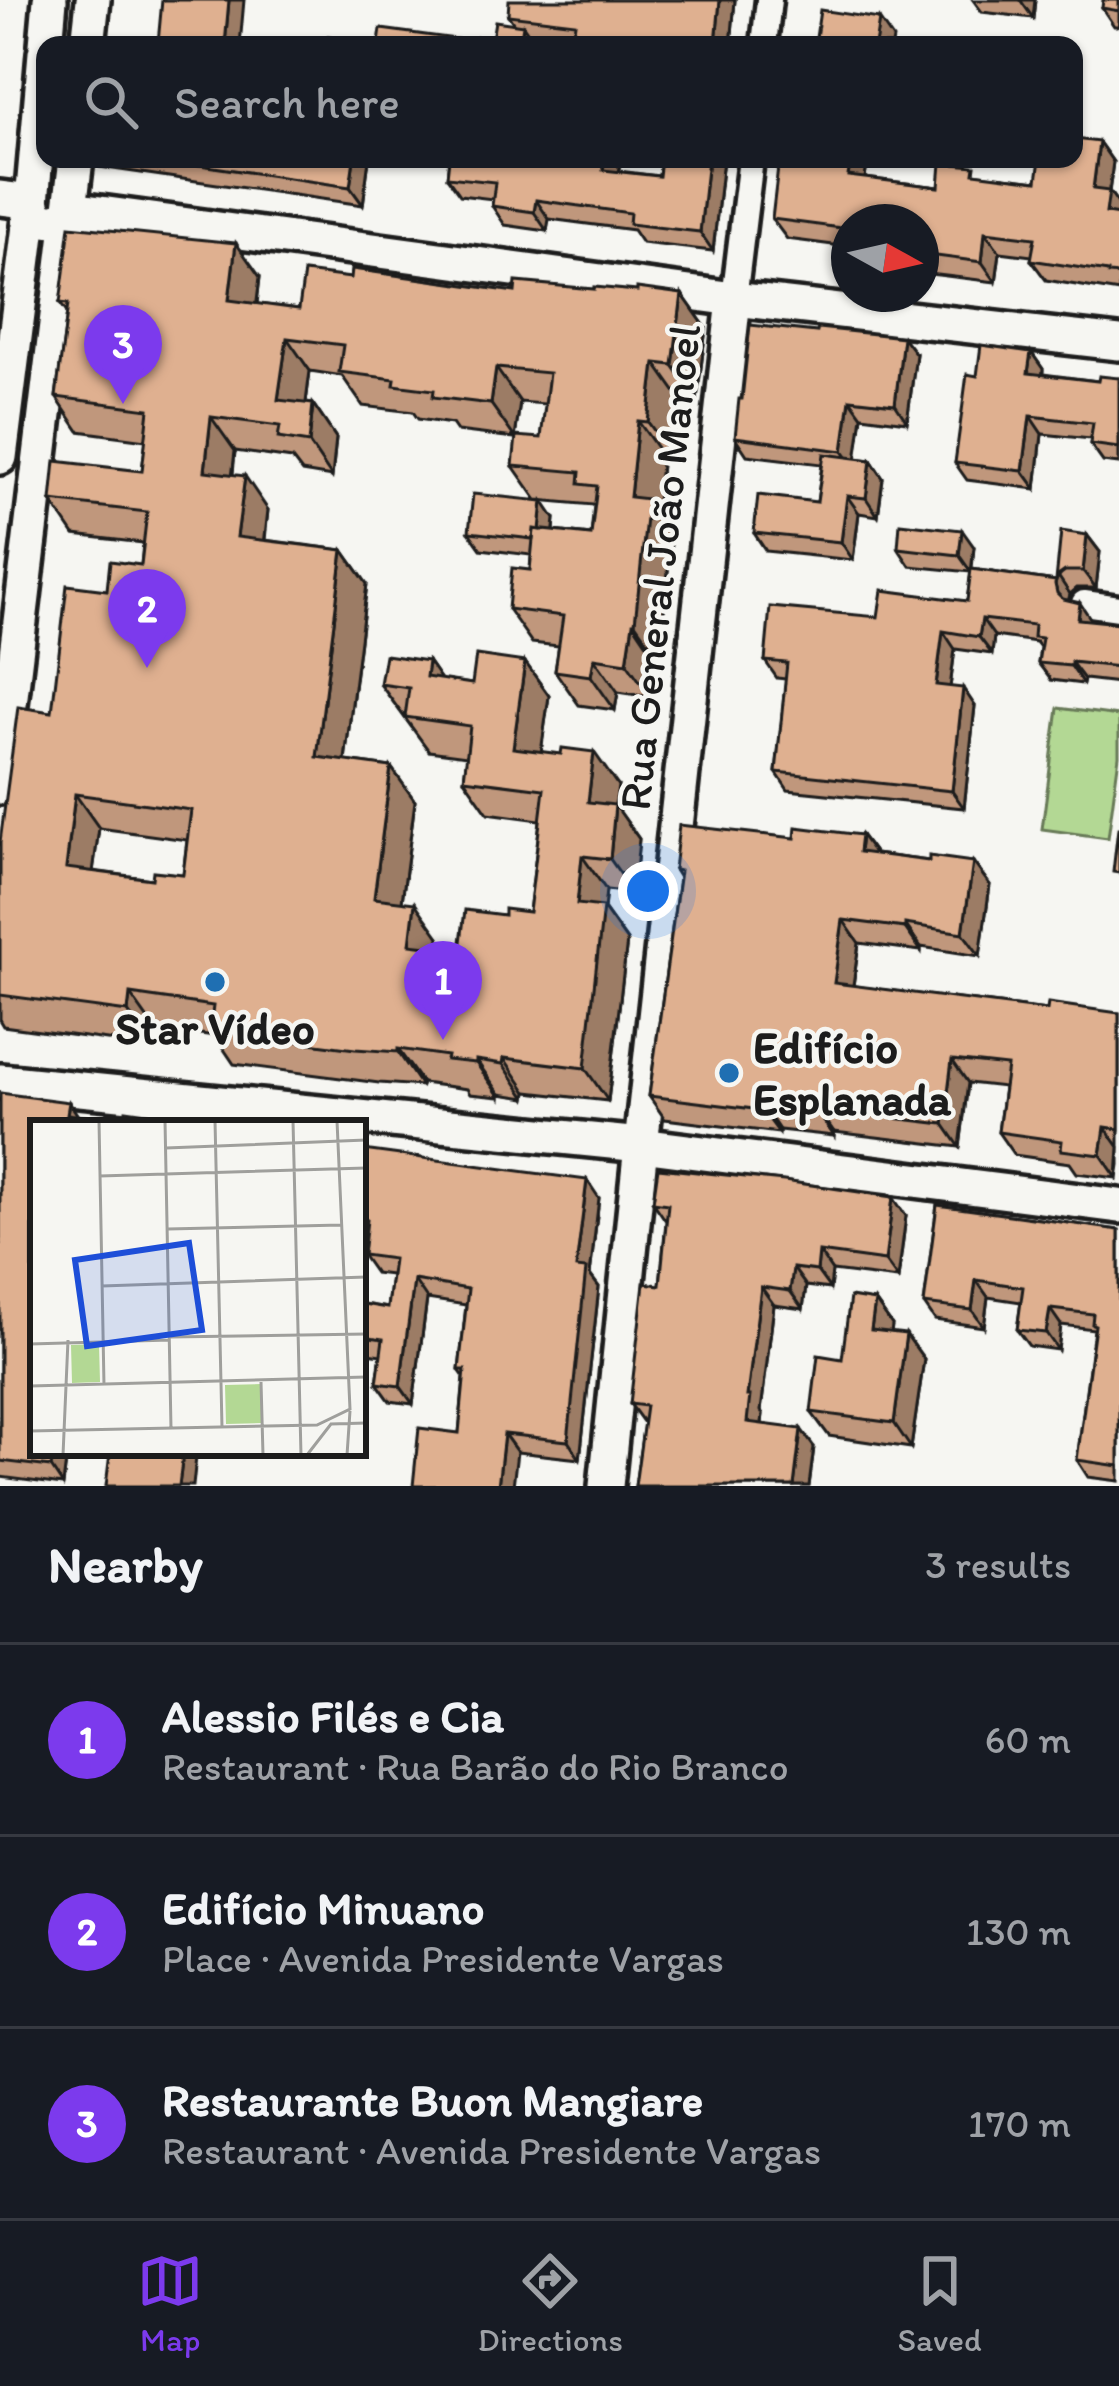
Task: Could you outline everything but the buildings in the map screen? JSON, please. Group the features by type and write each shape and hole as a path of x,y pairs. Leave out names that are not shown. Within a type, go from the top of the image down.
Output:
{"street":[{"path":"46,36 50,0"},
{"path":"89,36 93,0"},
{"path":"765,36 770,0"},
{"path":"0,457 16,200 36,96"},
{"path":"0,787 75,168"},
{"name":"Rua General João Manoel","path":"607,1486 750,168"},
{"path":"16,200 55,184 69,195 71,209"},
{"path":"71,209 734,299 1119,343"},
{"path":"1084,603 1119,608"},
{"path":"0,1081 641,1145 1119,1206"}],"green space":[{"path":"1058,708 1119,716 1108,838 1042,829"}],"place":[{"name":"Restaurante Buon Mangiare","path":"123,404"},
{"name":"Edifício Minuano","path":"147,668"},
{"name":"Star Vídeo","path":"215,982"},
{"name":"Alessio Filés e Cia","path":"443,1040"},
{"name":"Edifício Esplanada","path":"729,1073"}]}
